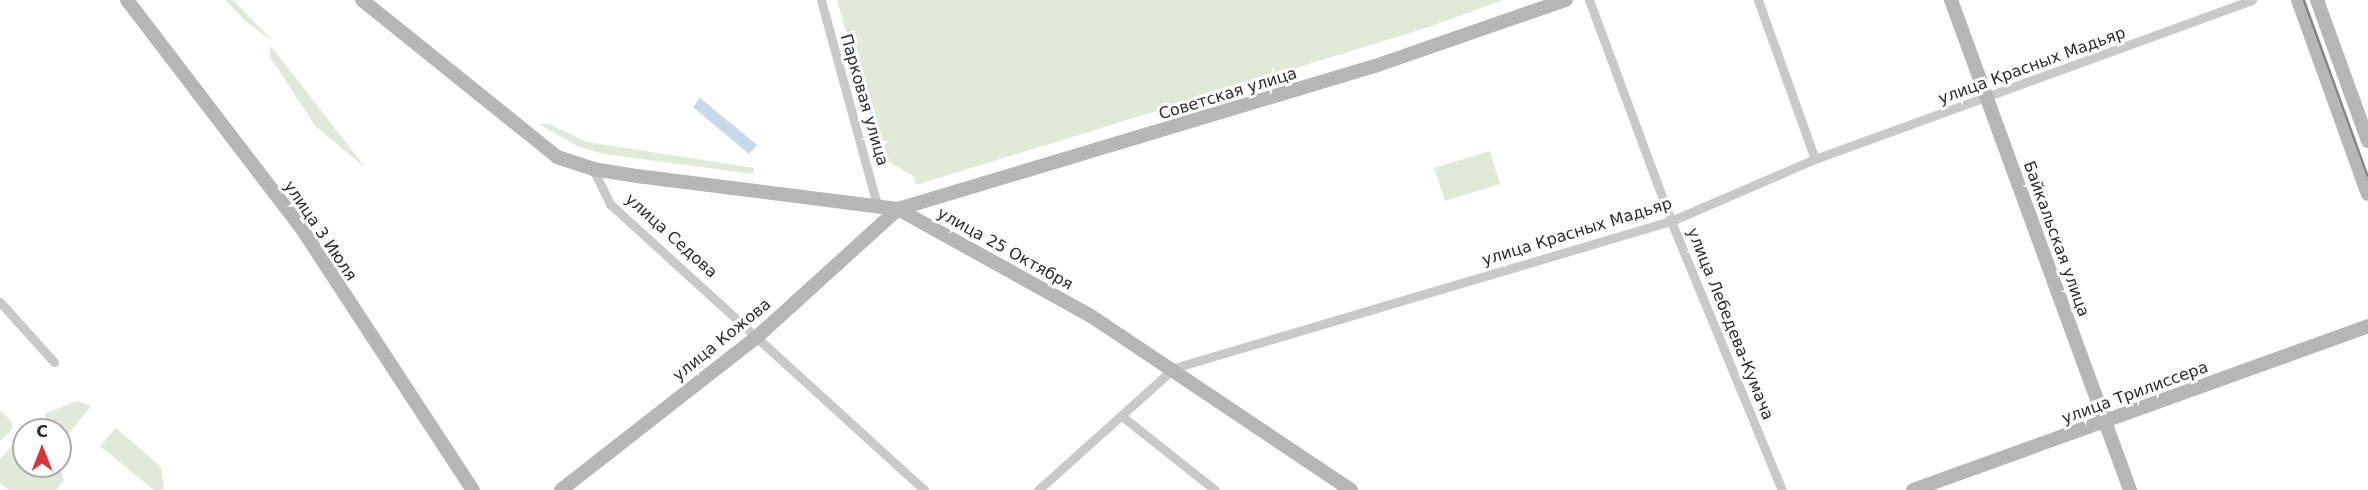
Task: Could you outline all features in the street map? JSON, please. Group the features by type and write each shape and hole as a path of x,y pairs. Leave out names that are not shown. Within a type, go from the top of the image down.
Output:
{"main road":[{"name":"улица 3 Июля","path":"127,0 302,229 473,490"},
{"path":"362,0 557,157 593,169"},
{"name":"Советская улица","path":"898,209 1375,66 1566,0"},
{"name":"Байкальская улица","path":"1951,0 2130,490"},
{"path":"2298,0 2368,194"},
{"path":"2317,0 2368,141"},
{"name":"улица 25 Октября","path":"593,169 898,209 1091,316 1174,368 1351,490"},
{"name":"улица Кожова","path":"561,490 758,336 898,209"},
{"name":"улица Трилиссера","path":"1913,490 2368,326"}],"street":[{"name":"Парковая улица","path":"820,0 878,208"},
{"name":"улица Лебедева-Кумача","path":"1589,0 1671,221 1782,490"},
{"path":"1758,0 1815,159"},
{"name":"улица Красных Мадьяр","path":"1038,490 1123,417 1174,368 1671,221 1815,159 1988,99 2252,0"},
{"name":"улица Седова","path":"593,169 610,204 758,336 924,490"},
{"path":"0,302 54,362"},
{"path":"1123,417 1215,490"}],"green space":[{"path":"226,0 233,0 274,42 244,20"},
{"path":"837,0 1503,0 1426,28 916,185 913,176 890,162 883,163"},
{"path":"270,45 365,167 316,127 270,57"},
{"path":"539,124 549,124 587,142 754,168 753,174 604,154 577,146"},
{"path":"1490,151 1500,184 1445,201 1434,168"},
{"path":"77,401 91,406 72,429 72,418 46,418 45,414"},
{"path":"0,410 12,422 12,429 0,441"},
{"path":"116,428 161,467 164,490 154,490 100,446"},
{"path":"12,446 12,478 63,478 64,480 56,490 9,490 0,483 0,459"}],"water":[{"path":"700,98 757,145 749,154 693,107"}],"tram line":[{"path":"2304,0 2368,176"}]}
